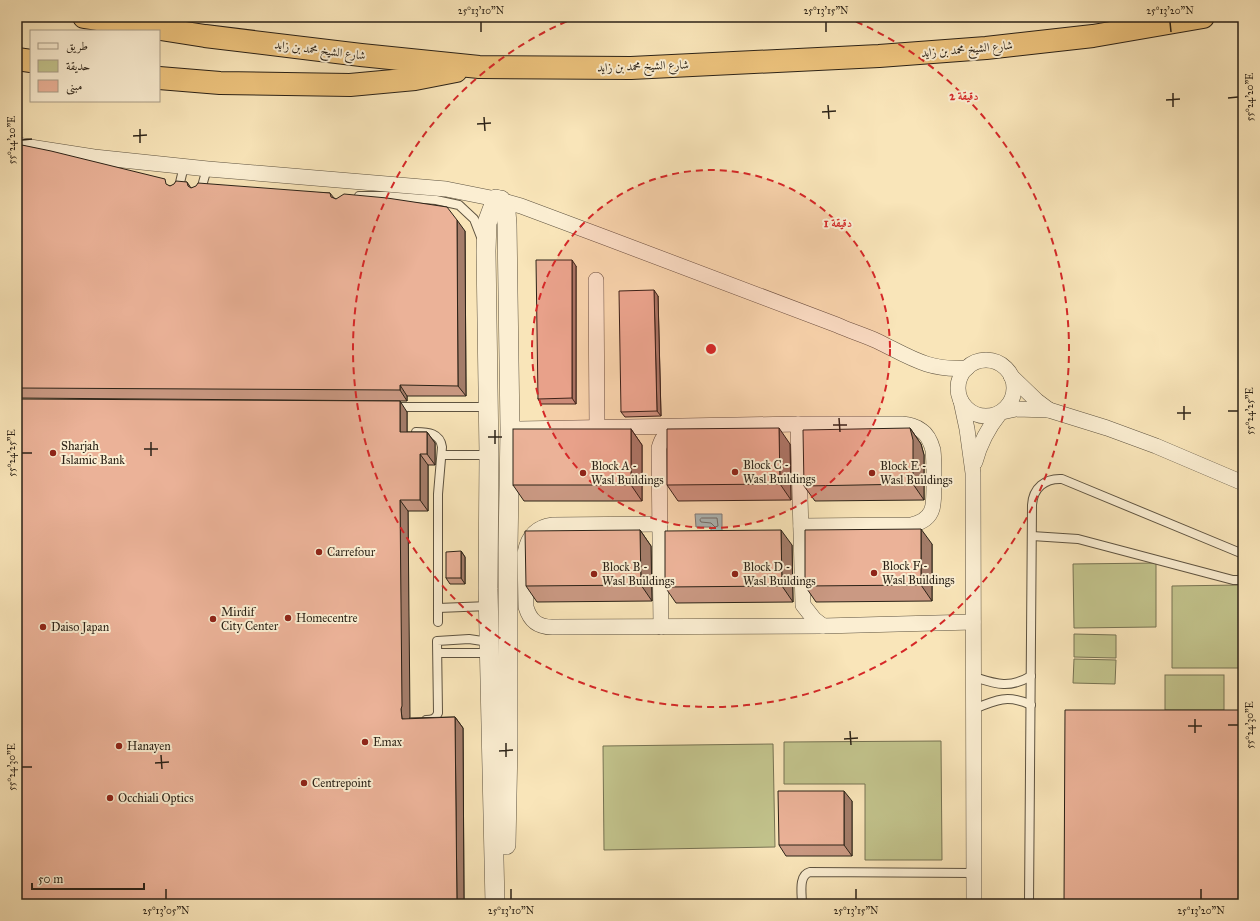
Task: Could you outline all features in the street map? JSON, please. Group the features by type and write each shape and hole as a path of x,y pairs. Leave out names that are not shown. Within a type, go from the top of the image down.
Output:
{"highway":[{"name":"شارع الشيخ محمد بن زايد","path":"84,17 206,36 361,55 479,67 632,68 879,56 986,48 1093,36 1202,17"},
{"path":"17,59 30,61"},
{"path":"160,78 220,83 350,85 415,79 479,67"}],"street":[{"path":"17,145 94,157 208,170 446,189 498,199 604,236 830,322 923,363 945,368 967,368"},
{"path":"495,904 489,606 489,455 486,251 487,223 498,199"},
{"path":"498,199 506,212 507,224 510,429 508,547 508,743 505,904"},
{"path":"596,280 597,428"},
{"path":"974,904 973,473 970,444 958,393 960,377 967,368 977,361 993,361 1001,364 1011,376 1037,401 1049,410"},
{"path":"973,473 976,456 982,440 990,426 1008,406 1012,399 1014,384 1011,376"},
{"path":"961,401 965,408 972,413 987,417 1016,409 1049,410 1107,428 1156,446 1243,483"},
{"path":"488,408 496,414 500,423 500,523 504,540 508,547"},
{"path":"510,429 798,424 902,424 913,425 922,431 929,439 933,450 934,501 932,510 920,523 911,525 801,526"},
{"path":"783,626 795,618 803,605 798,424"},
{"path":"661,627 659,448 661,440 665,434 678,427"},
{"path":"660,524 553,525 544,526 537,530 527,544 526,607 532,620 538,625 545,627 823,626 973,622"},
{"path":"803,605 814,619 823,626"},
{"path":"490,648 495,645 501,655 502,711 508,743"}],"lane":[{"path":"178,191 185,167"},
{"path":"200,194 206,172 208,170"},
{"path":"348,200 354,196 385,196 436,200 459,206 474,219 486,251"},
{"path":"384,407 488,408"},
{"path":"416,432 428,432 436,435 441,442 442,455 438,486 438,622"},
{"path":"442,455 489,455"},
{"path":"1029,904 1032,536 1033,499 1038,487 1049,480 1062,479 1243,554"},
{"path":"1032,536 1078,539 1233,580 1243,580"},
{"path":"438,608 489,606"},
{"path":"414,720 432,720 437,716 437,641 469,640 490,648"},
{"path":"438,653 490,648"},
{"path":"974,677 993,684 1009,685 1031,676"},
{"path":"974,710 1000,699 1016,699 1031,705"},
{"path":"802,904 802,878 805,874 810,872 974,873"}],"green space":[{"path":"1156,563 1156,627 1074,628 1073,564"},
{"path":"1239,585 1240,668 1172,668 1172,586"},
{"path":"1074,634 1116,635 1116,658 1074,657"},
{"path":"1074,659 1116,660 1115,684 1073,683"},
{"path":"1165,675 1224,675 1224,710 1165,710"},
{"path":"941,741 942,860 865,860 865,784 784,784 784,742"},
{"path":"773,744 775,847 604,850 603,746"}],"water":[{"path":"695,514 722,514 722,534 711,534 711,527 696,527"}],"building":[{"path":"17,144 165,179 166,184 170,186 176,181 187,182 188,186 191,188 196,186 198,183 330,193 331,197 336,199 344,194 387,198 447,207 457,220 458,386 400,385 400,390 17,388"},
{"path":"536,260 572,260 572,398 538,399"},
{"path":"654,290 657,411 621,412 619,291"},
{"name":"Mirdif City Center","path":"17,399 400,401 400,432 427,432 427,454 420,454 420,500 400,500 402,719 455,717 457,904 17,904"},
{"name":"Block C - Wasl Buildings","path":"779,428 780,484 667,485 667,429"},
{"name":"Block E - Wasl Buildings","path":"910,428 913,440 913,484 804,486 803,430"},
{"name":"Block A - Wasl Buildings","path":"513,429 631,429 631,485 513,485"},
{"name":"Block F - Wasl Buildings","path":"921,529 921,585 805,586 805,530"},
{"name":"Block B - Wasl Buildings","path":"640,530 641,585 526,586 525,531"},
{"name":"Block D - Wasl Buildings","path":"781,530 782,586 665,587 665,531"},
{"path":"461,551 461,578 446,578 446,552"},
{"path":"1065,710 1243,710 1243,904 1064,904"},
{"path":"778,791 844,791 844,845 779,845"}],"place":[{"name":"Sharjah Islamic Bank","path":"53,453"},
{"name":"Block C - Wasl Buildings","path":"735,472"},
{"name":"Block A - Wasl Buildings","path":"583,473"},
{"name":"Block E - Wasl Buildings","path":"872,473"},
{"name":"Carrefour","path":"319,552"},
{"name":"Block F - Wasl Buildings","path":"874,573"},
{"name":"Block B - Wasl Buildings","path":"594,574"},
{"name":"Block D - Wasl Buildings","path":"735,574"},
{"name":"Homecentre","path":"288,618"},
{"name":"Mirdif City Center","path":"213,619"},
{"name":"Daiso Japan","path":"43,627"},
{"name":"Emax","path":"365,742"},
{"name":"Hanayen","path":"119,746"},
{"name":"Centrepoint","path":"304,783"},
{"name":"Occhiali Optics","path":"110,798"}]}
